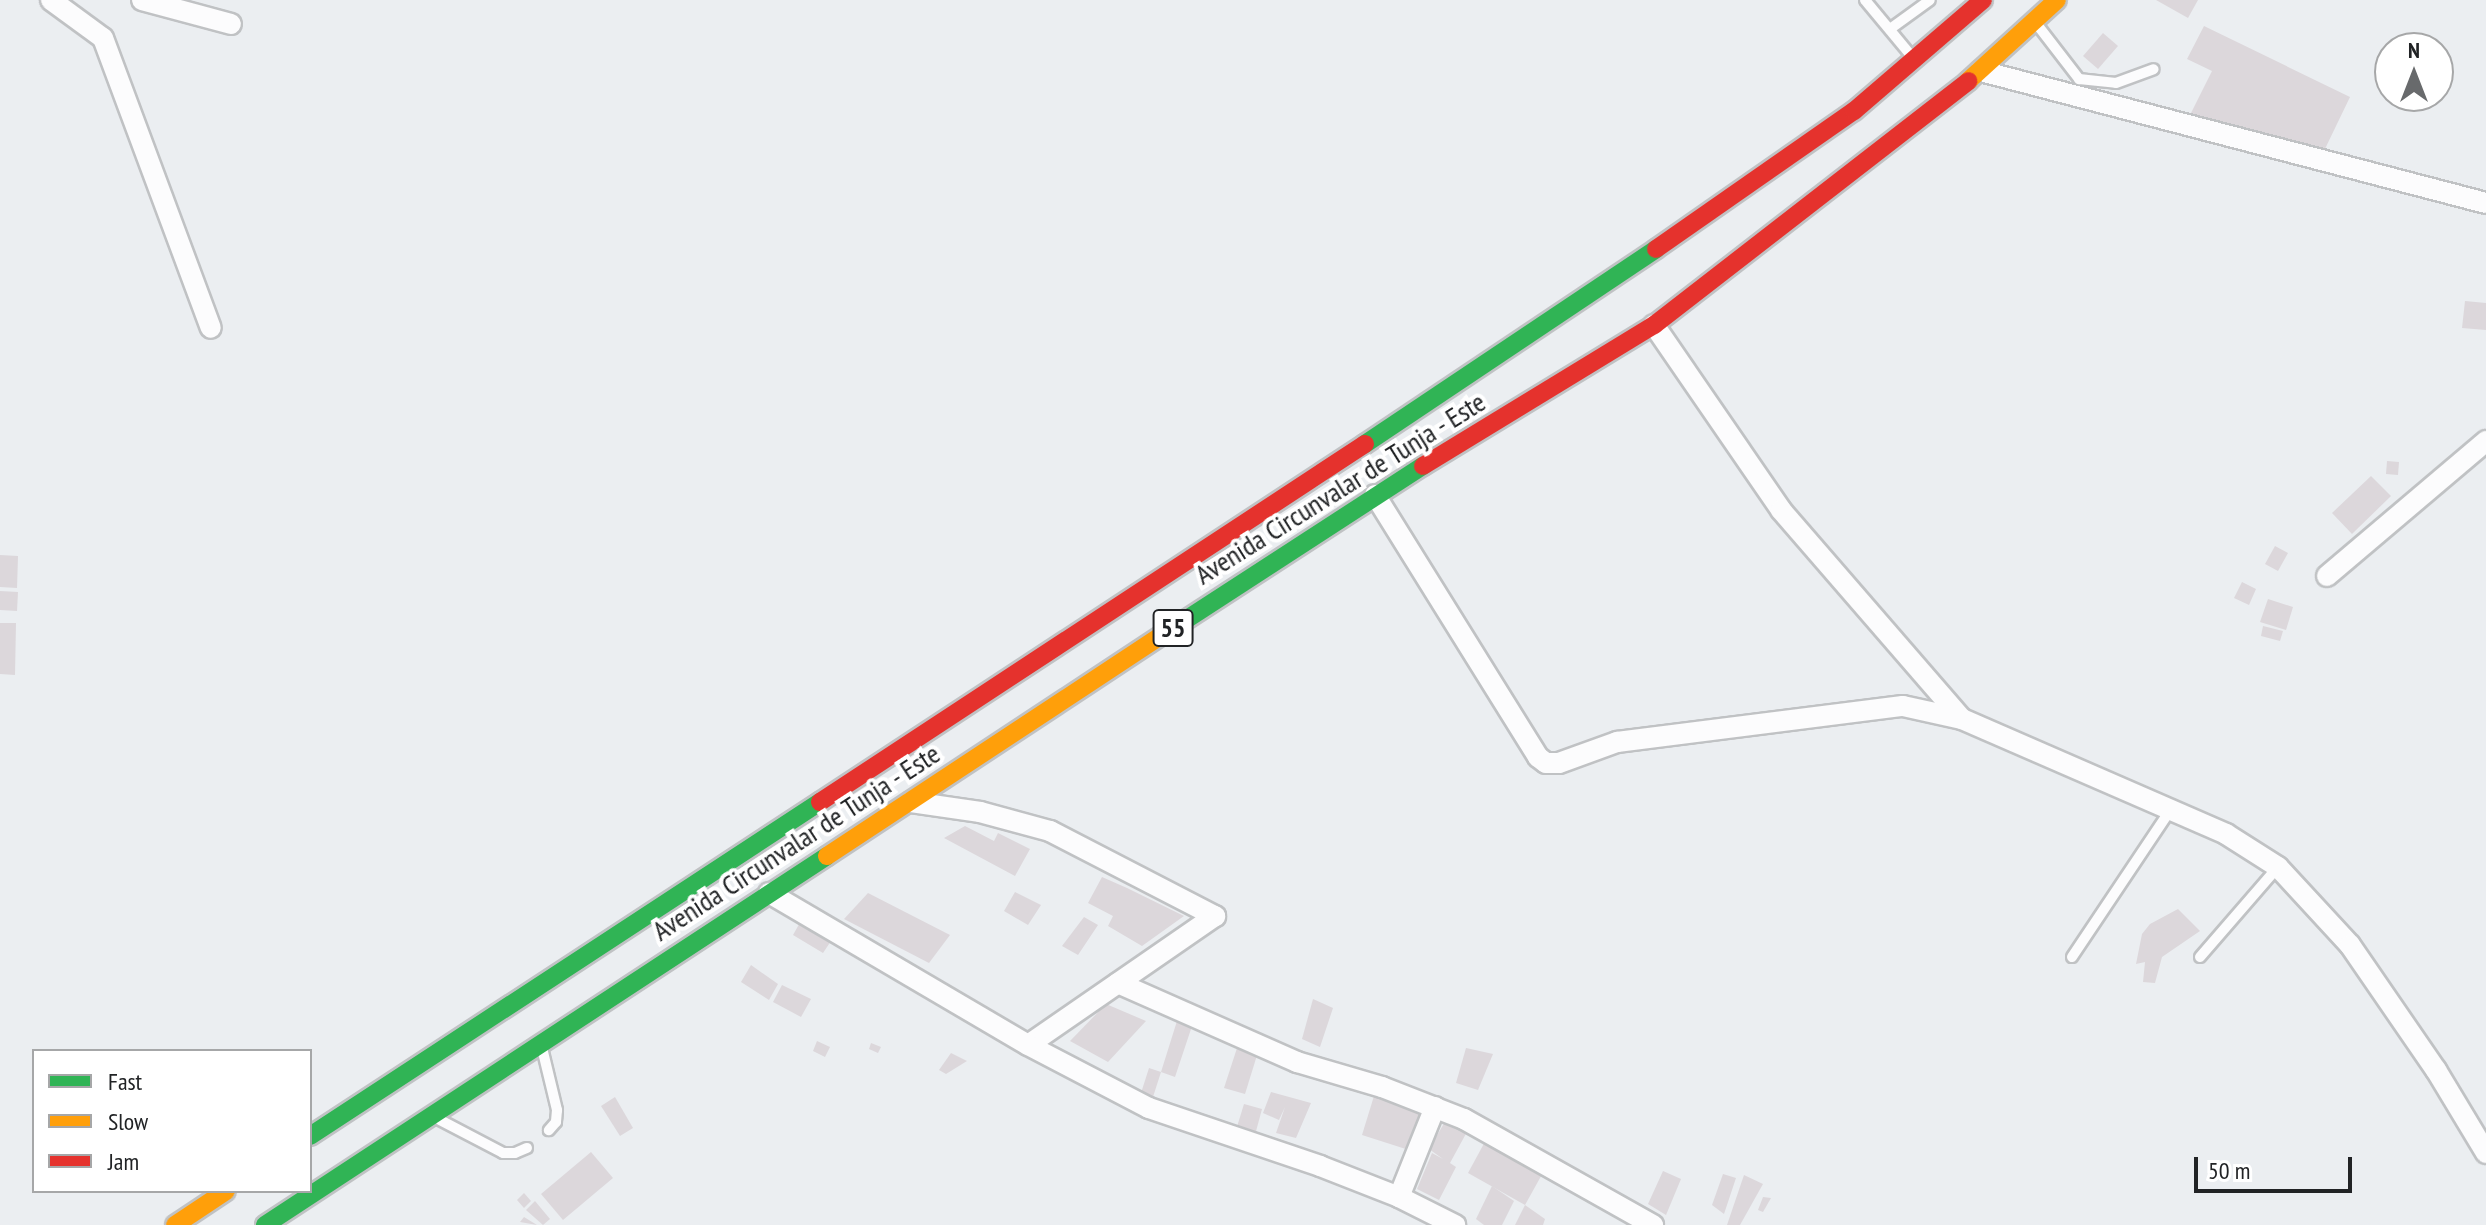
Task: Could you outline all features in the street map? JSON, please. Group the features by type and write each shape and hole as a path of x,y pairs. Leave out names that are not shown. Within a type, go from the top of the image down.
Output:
{"highway":[{"name":"Avenida Circunvalar de Tunja - Este","path":"312,1135 1328,469 1706,215 1854,111 1915,62 1983,0"},
{"name":"Avenida Circunvalar de Tunja - Este","path":"265,1225 1375,495 1654,325 1981,71 2057,0"},
{"path":"175,1225 223,1193"}],"street":[{"path":"51,0 103,38 211,328"},
{"path":"142,0 164,3 231,24"},
{"path":"1981,71 2486,203"},
{"path":"1654,325 1781,510 1962,719"},
{"path":"2327,576 2486,441"},
{"path":"1375,495 1538,757 1546,763 1559,763 1617,742 1903,706 1962,719 2226,834 2278,867 2350,945 2436,1070 2486,1153"},
{"path":"909,801 980,812 1050,831 1215,916 1028,1045"},
{"path":"769,893 1028,1045 1149,1108 1399,1197 1455,1225"},
{"path":"1118,983 1297,1062 1464,1119 1629,1219 1653,1225"},
{"path":"1399,1197 1435,1107"}],"lane":[{"path":"1865,0 1915,62"},
{"path":"1890,29 1930,0"},
{"path":"2036,22 2079,79 2116,83 2154,69"},
{"path":"2072,957 2171,809"},
{"path":"2200,957 2278,867"},
{"path":"540,1044 557,1110 556,1122 549,1130"},
{"path":"431,1116 503,1153 515,1153 527,1148"}],"building":[{"path":"2156,0 2198,0 2188,18"},
{"path":"2204,26 2350,97 2323,153 2190,115 2212,71 2187,59"},
{"path":"2103,33 2118,46 2098,69 2083,56"},
{"path":"2465,301 2486,303 2486,330 2462,328"},
{"path":"2387,461 2399,462 2398,475 2386,474"},
{"path":"2371,476 2391,496 2352,534 2332,513"},
{"path":"2275,546 2288,553 2278,571 2265,564"},
{"path":"0,555 18,556 17,588 0,587"},
{"path":"2242,582 2256,589 2249,605 2234,598"},
{"path":"0,591 18,592 17,611 0,610"},
{"path":"2268,599 2293,607 2286,630 2260,622"},
{"path":"0,623 16,623 15,675 0,674"},
{"path":"2263,626 2283,631 2280,641 2261,636"},
{"path":"965,826 994,841 998,833 1030,849 1015,876 944,838"},
{"path":"1102,877 1184,916 1142,946 1108,926 1113,916 1088,903"},
{"path":"1015,892 1041,905 1028,925 1004,911"},
{"path":"868,893 950,935 929,963 844,919"},
{"path":"2178,909 2200,931 2162,957 2155,983 2143,982 2145,962 2136,964 2142,934 2150,924"},
{"path":"1084,917 1098,925 1078,955 1062,946"},
{"path":"802,919 827,933 823,937 831,941 823,953 793,935"},
{"path":"751,965 778,984 769,1000 741,982"},
{"path":"782,985 811,999 801,1017 773,1002"},
{"path":"1313,999 1333,1008 1320,1047 1302,1039"},
{"path":"1106,1004 1146,1021 1108,1062 1070,1041"},
{"path":"1177,1021 1192,1026 1175,1077 1161,1072"},
{"path":"817,1041 830,1047 825,1057 813,1051"},
{"path":"871,1043 881,1047 878,1053 869,1049"},
{"path":"1238,1045 1258,1052 1245,1094 1224,1088"},
{"path":"1466,1048 1493,1054 1478,1090 1456,1083"},
{"path":"951,1053 967,1061 946,1074 939,1070"},
{"path":"1149,1068 1161,1072 1153,1097 1141,1093"},
{"path":"1271,1092 1311,1103 1296,1138 1276,1133 1285,1107 1279,1120 1263,1113"},
{"path":"1374,1096 1425,1113 1412,1151 1362,1135"},
{"path":"615,1097 633,1128 620,1136 601,1106"},
{"path":"1244,1104 1262,1109 1255,1135 1236,1130"},
{"path":"1446,1120 1468,1130 1450,1163 1456,1167 1439,1200 1417,1189 1432,1153 1443,1159 1429,1149"},
{"path":"1487,1138 1545,1169 1525,1205 1468,1173"},
{"path":"591,1152 613,1178 563,1220 541,1194"},
{"path":"1663,1171 1681,1179 1666,1215 1648,1204"},
{"path":"1723,1174 1736,1178 1724,1214 1712,1205"},
{"path":"1744,1175 1763,1184 1740,1225 1727,1225"},
{"path":"1492,1186 1514,1201 1502,1225 1484,1225 1476,1219"},
{"path":"524,1193 531,1201 524,1208 517,1200"},
{"path":"1763,1197 1771,1198 1763,1212 1758,1210"},
{"path":"535,1201 550,1219 543,1225 526,1210"},
{"path":"1525,1205 1545,1219 1543,1225 1515,1225"},
{"path":"524,1217 537,1225 520,1222"}],"traffic: fast":[{"path":"1365,444 1656,249"},
{"path":"1164,634 1423,466"},
{"path":"312,1135 820,802"},
{"path":"265,1225 827,856"}],"traffic: slow":[{"path":"1968,81 2057,0"},
{"path":"827,856 1164,634"},
{"path":"175,1225 223,1193"}],"traffic: jam":[{"path":"1656,249 1854,111 1983,0"},
{"path":"1423,466 1654,325 1968,81"},
{"path":"820,802 1365,444"}]}
